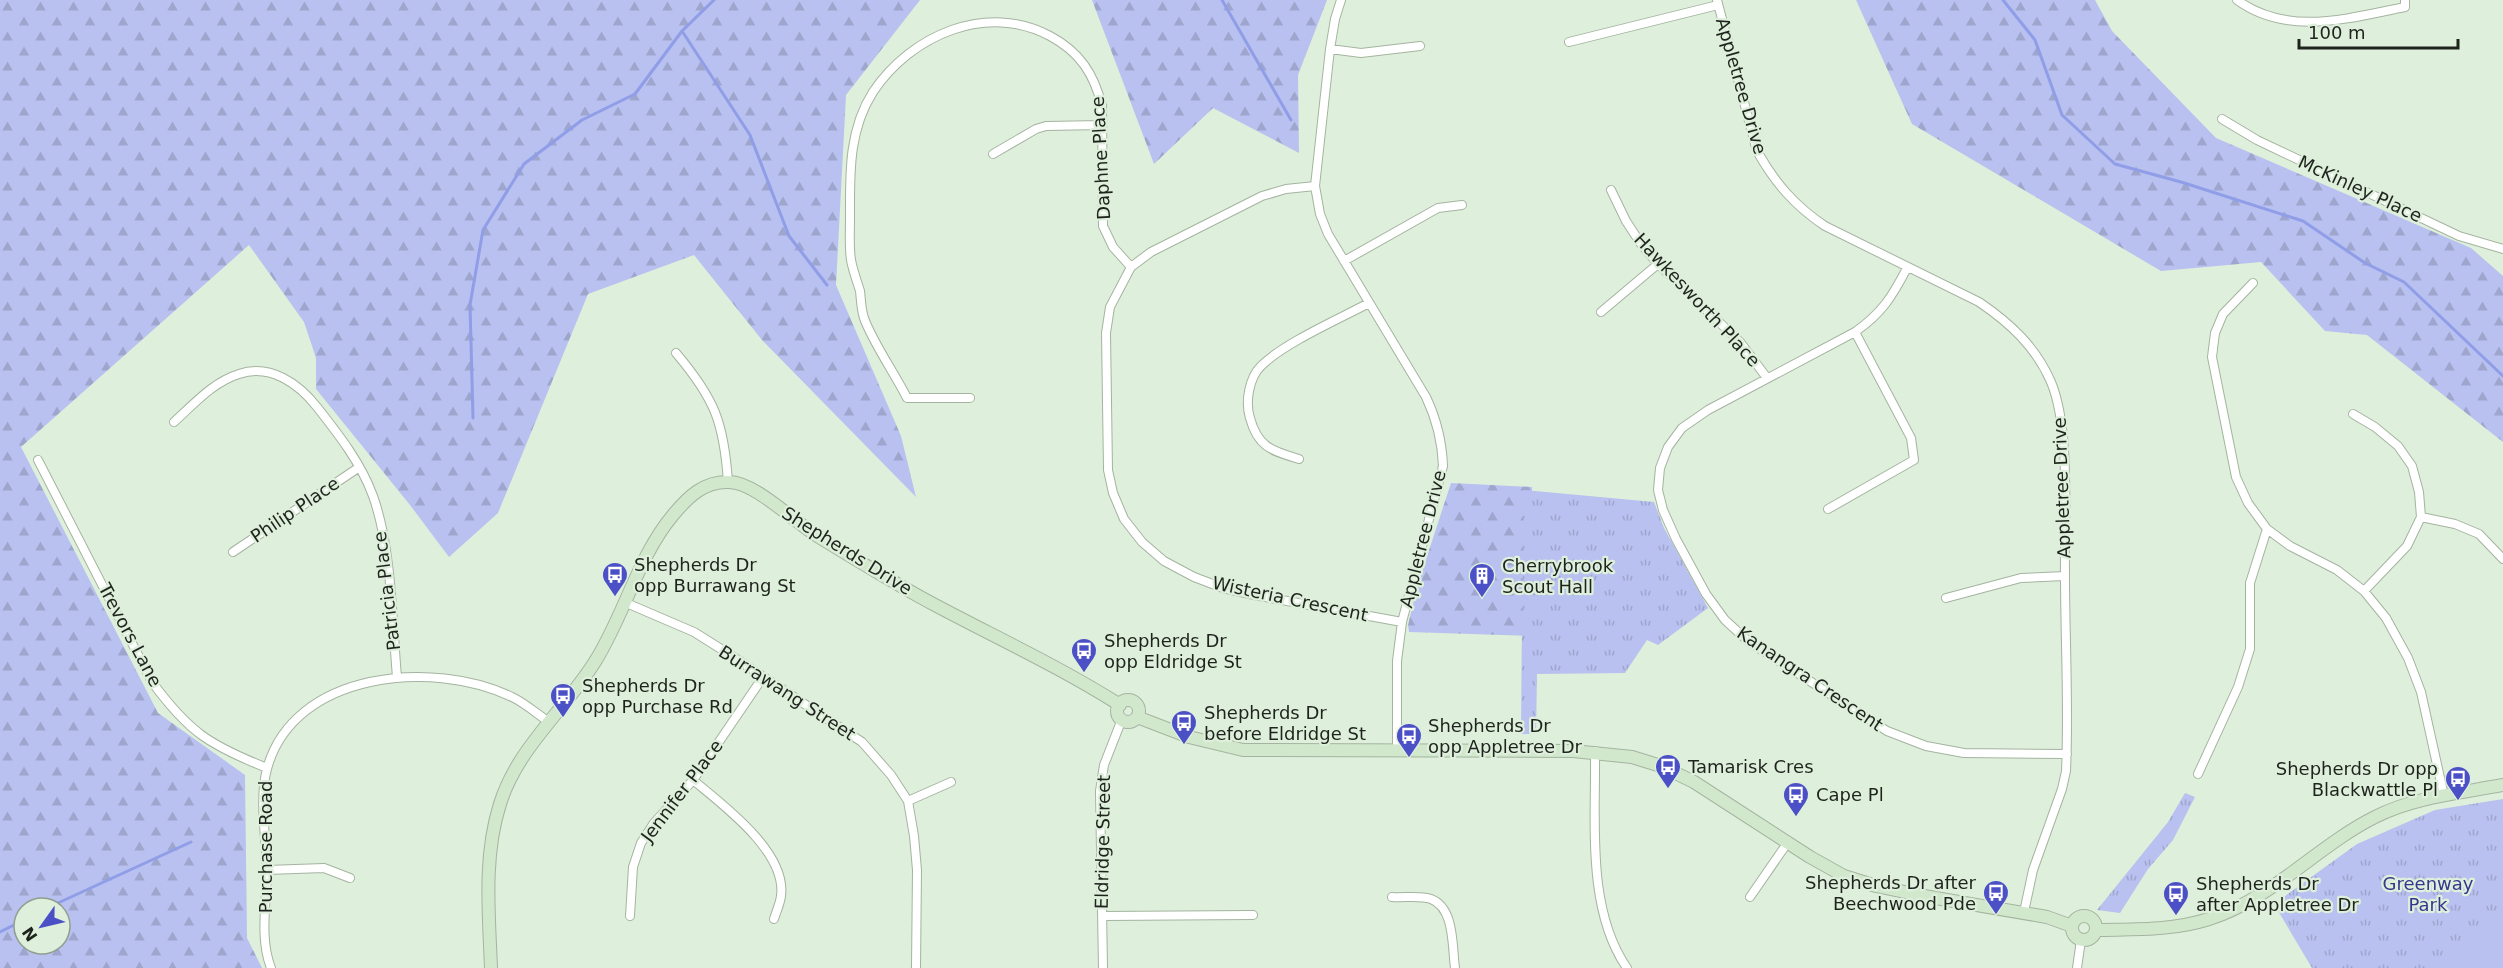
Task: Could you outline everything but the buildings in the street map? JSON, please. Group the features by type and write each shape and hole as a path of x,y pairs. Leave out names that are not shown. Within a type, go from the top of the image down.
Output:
{"main road":[{"path":"491,968 489,875 497,814 511,778 549,722 597,659 658,535 672,516 700,489 728,482"},
{"name":"Shepherds Drive","path":"728,482 746,485 803,528 931,603 1058,668 1120,705"},
{"path":"1126,701 1133,702 1139,710 1137,717 1128,722 1122,719 1118,714 1120,705 1126,701"},
{"path":"1137,717 1189,737 1243,750 1595,751 1647,760 1678,773 1826,867 1860,881 1924,896 2024,912 2072,926"},
{"path":"2096,930 2171,927 2228,912 2269,889 2364,823 2390,810 2503,784"},
{"path":"2083,916 2091,918 2096,930 2092,937 2081,940 2073,933 2072,926 2076,919 2083,916"}],"street":[{"name":"Appletree Drive","path":"1341,0 1330,50 1316,186 1320,214 1328,234 1426,397 1437,419 1442,443 1443,466 1402,622 1397,662 1397,751"},
{"path":"2237,0 2267,17 2308,23 2405,7 2405,0"},
{"name":"Appletree Drive","path":"1718,3 1747,119 1757,151 1770,174 1802,210 1825,226 1979,302 2002,318 2023,336 2051,382 2062,423 2067,754 2062,789 2033,870 2024,912"},
{"path":"1569,42 1718,3"},
{"name":"Daphne Place","path":"970,398 907,398 864,317 850,260 852,144 860,117 873,93 900,60 947,31 978,22 1000,21 1023,24 1062,42 1090,70 1097,87 1102,106 1102,226 1113,247 1131,267"},
{"path":"1330,50 1361,53 1420,46"},
{"name":"McKinley Place","path":"2222,119 2257,140 2459,236 2503,249"},
{"path":"993,154 1027,134 1046,126 1102,125"},
{"name":"Wisteria Crescent","path":"1316,186 1286,189 1262,196 1151,252 1131,267 1110,307 1106,333 1108,470 1113,493 1124,519 1142,542 1164,561 1194,577 1223,588 1402,622"},
{"name":"Hawkesworth Place","path":"1611,190 1626,221 1641,244 1658,264 1740,342 1767,378"},
{"path":"1344,261 1438,208 1462,205"},
{"path":"1601,312 1658,264"},
{"name":"Kanangra Crescent","path":"1908,268 1892,297 1876,317 1855,332 1708,410 1682,428 1668,447 1660,468 1658,489 1663,510 1706,594 1725,620 1748,641 1887,731 1926,746 1964,753 2067,754"},
{"path":"2253,283 2223,314 2215,333 2212,357 2236,477 2248,503 2267,529 2290,546 2337,570 2364,591 2386,618 2408,658 2421,692 2444,796"},
{"path":"1299,459 1270,450 1254,434 1247,410 1249,388 1259,368 1276,354 1369,303"},
{"path":"1828,509 1914,460 1911,438 1855,332"},
{"path":"676,354 698,379 720,422 726,448 728,482"},
{"name":"Patricia Place","path":"174,422 224,380 242,373 265,371 298,386 308,395 346,445 373,496 385,549 397,677"},
{"path":"2353,414 2375,427 2398,446 2412,466 2419,492 2421,517 2407,546 2364,591"},
{"name":"Trevors Lane","path":"38,460 152,682 175,713 205,739 236,756 267,768"},
{"name":"Philip Place","path":"233,552 358,468"},
{"path":"2421,517 2456,524 2479,534 2503,559"},
{"path":"2198,774 2238,687 2250,649 2250,583 2267,529"},
{"path":"1946,598 2020,578 2065,576"},
{"name":"Burrawang Street","path":"624,602 694,632 862,742 891,775 908,801 917,870 915,968"},
{"name":"Purchase Road","path":"271,968 265,933 267,870 264,786 267,768 279,741 292,723 310,707 330,695 367,682 397,677 430,678 467,682 511,696 549,722"},
{"name":"Jennifer Place","path":"630,916 633,867 641,843 654,823 693,780 763,677"},
{"name":"Eldridge Street","path":"1103,968 1100,791 1104,765 1122,719"},
{"path":"1595,751 1596,870 1600,905 1609,936 1627,968"},
{"path":"693,780 745,823 764,847 778,872 781,895 774,919"},
{"path":"908,801 951,782"},
{"path":"1750,897 1788,842"},
{"path":"267,870 324,868 350,878"},
{"path":"1392,897 1430,899 1442,906 1449,921 1455,968"},
{"path":"1102,916 1253,915"},
{"path":"2076,968 2081,940"}],"green space":[{"path":"0,0 920,0 846,95 836,285 901,436 916,497 762,340 694,255 588,294 498,513 449,557 316,389 316,358 304,322 249,245 21,447 158,713 245,775 247,938 262,968 0,968"},
{"path":"1092,0 1327,0 1298,75 1299,153 1213,108 1154,164"},
{"path":"1856,0 2095,0 2112,31 2216,138 2471,248 2503,276 2503,442 2367,335 2325,331 2261,262 2161,271 1912,124"},
{"path":"1451,483 1532,487 1531,636 1409,632 1408,625 1418,584"},
{"path":"1523,490 1654,502 1664,528 1708,608 1658,645 1647,640 1625,673 1537,674 1536,734 1521,734"},
{"path":"2185,793 2195,797 2173,840 2148,869 2120,913 2097,910 2168,822"},
{"name":"Greenway Park","path":"2503,799 2503,968 2312,968 2274,904 2357,844 2435,810"},
{"path":"2503,921 2503,968 2442,968 2441,964"}],"waterway":[{"path":"473,418 470,305 483,230 524,164 582,120 635,94 682,31 714,0"},
{"path":"1222,0 1291,120"},
{"path":"2003,0 2035,40 2062,115 2115,164 2181,182 2303,221 2365,263 2404,282 2503,376"},
{"path":"682,31 750,135 789,236 827,285"},
{"path":"72,897 191,842"},
{"path":"0,932 12,926"}],"place":[{"name":"Shepherds Dr opp Burrawang St","path":"615,598"},
{"name":"Cherrybrook Scout Hall","path":"1482,599"},
{"name":"Shepherds Dr opp Eldridge St","path":"1084,674"},
{"name":"Shepherds Dr opp Purchase Rd","path":"563,719"},
{"name":"Shepherds Dr before Eldridge St","path":"1184,746"},
{"name":"Shepherds Dr opp Appletree Dr","path":"1409,759"},
{"name":"Tamarisk Cres","path":"1668,790"},
{"name":"Shepherds Dr opp Blackwattle Pl","path":"2458,802"},
{"name":"Cape Pl","path":"1796,818"},
{"name":"Shepherds Dr after Beechwood Pde","path":"1996,916"},
{"name":"Shepherds Dr after Appletree Dr","path":"2176,917"}]}
